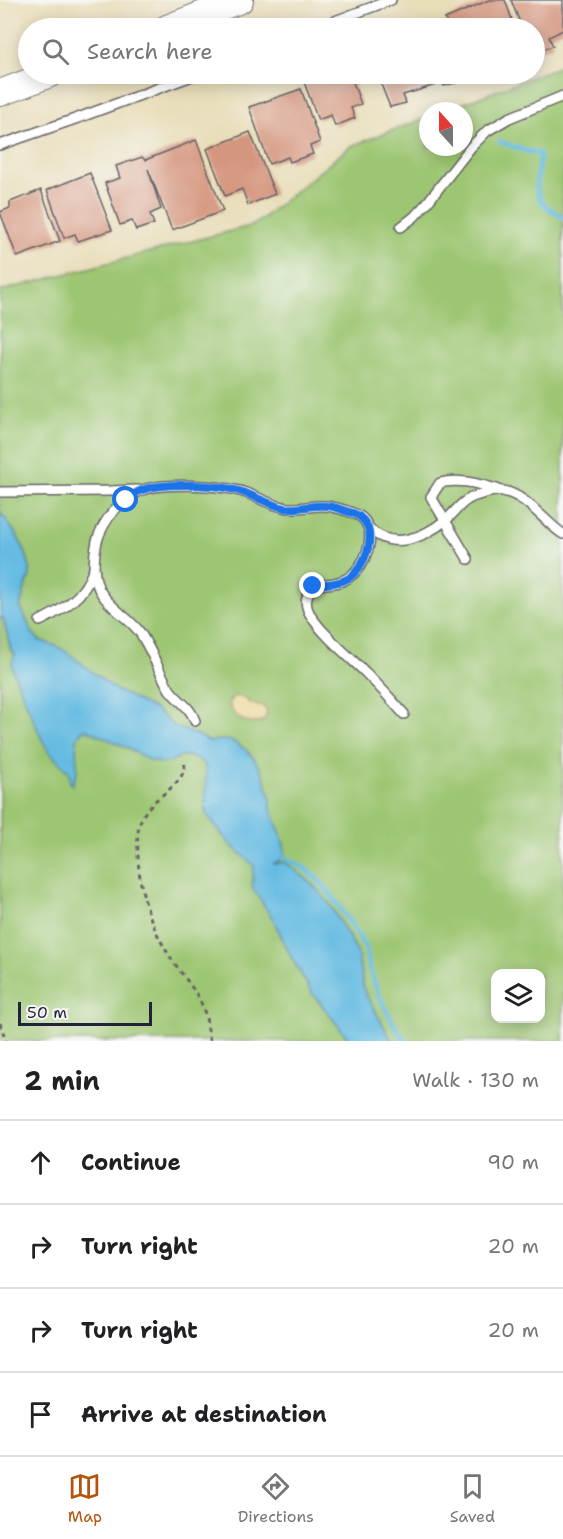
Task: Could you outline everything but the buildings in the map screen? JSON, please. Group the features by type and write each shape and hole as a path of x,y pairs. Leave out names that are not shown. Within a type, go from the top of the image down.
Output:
{"street":[{"path":"192,18 240,0"},
{"path":"0,93 24,84"}],"lane":[{"path":"343,18 391,0"},
{"path":"0,145 170,84"},
{"path":"401,227 427,203 471,147 487,131 509,118 563,96"},
{"path":"468,559 431,497 440,483 463,481 501,491 526,502 563,534"},
{"path":"0,492 127,491 181,486 221,487 242,492 284,508 326,506 355,514 362,518 375,535 397,541 420,536 434,529 468,499 501,491"},
{"path":"40,621 67,606 82,593 90,582 99,537 107,520 134,494 149,488"},
{"path":"368,528 369,546 360,566 348,578 339,582 313,586 306,599 312,617 330,639 404,714"},
{"path":"94,568 102,594"},
{"path":"82,593 96,591 102,594 138,630 170,689 189,709 195,721"}],"path":[{"path":"185,764 181,776 149,805 140,821 137,838 139,878 141,892 154,929 180,971 191,984 205,1012 210,1041"},
{"path":"0,1023 6,1041"}],"green space":[{"path":"563,65 563,1041 0,1041 0,291 254,225 351,146 419,120 419,156 473,156 473,102 466,102 513,84 545,84 545,72"}],"sand":[{"path":"234,696 245,698 250,704 263,706 267,713 264,720 253,723 237,717 229,701"}],"water":[{"path":"0,512 21,544 29,562 29,579 20,606 32,632 39,640 68,653 116,690 154,709 176,727 210,742 228,740 237,744 257,763 268,788 270,807 285,851 281,860 273,864 285,862 309,881 329,903 357,951 364,991 392,1041 350,1041 312,993 273,919 252,887 254,866 229,843 205,811 206,773 201,761 188,756 160,763 148,760 128,748 85,729 78,737 77,771 72,785 70,783 69,772 50,753 42,740 13,671 12,663 15,654 11,651 3,618 0,619"}],"waterway":[{"path":"500,142 540,154 538,194 544,205 563,217"},
{"path":"283,857 303,867 319,881 352,925 366,949 369,968 379,996 397,1030 406,1041"}],"route":[{"path":"126,500 149,488 221,487 242,492 284,508 326,506 341,509 362,518 370,535 369,546 355,573 339,582 313,586"}]}
